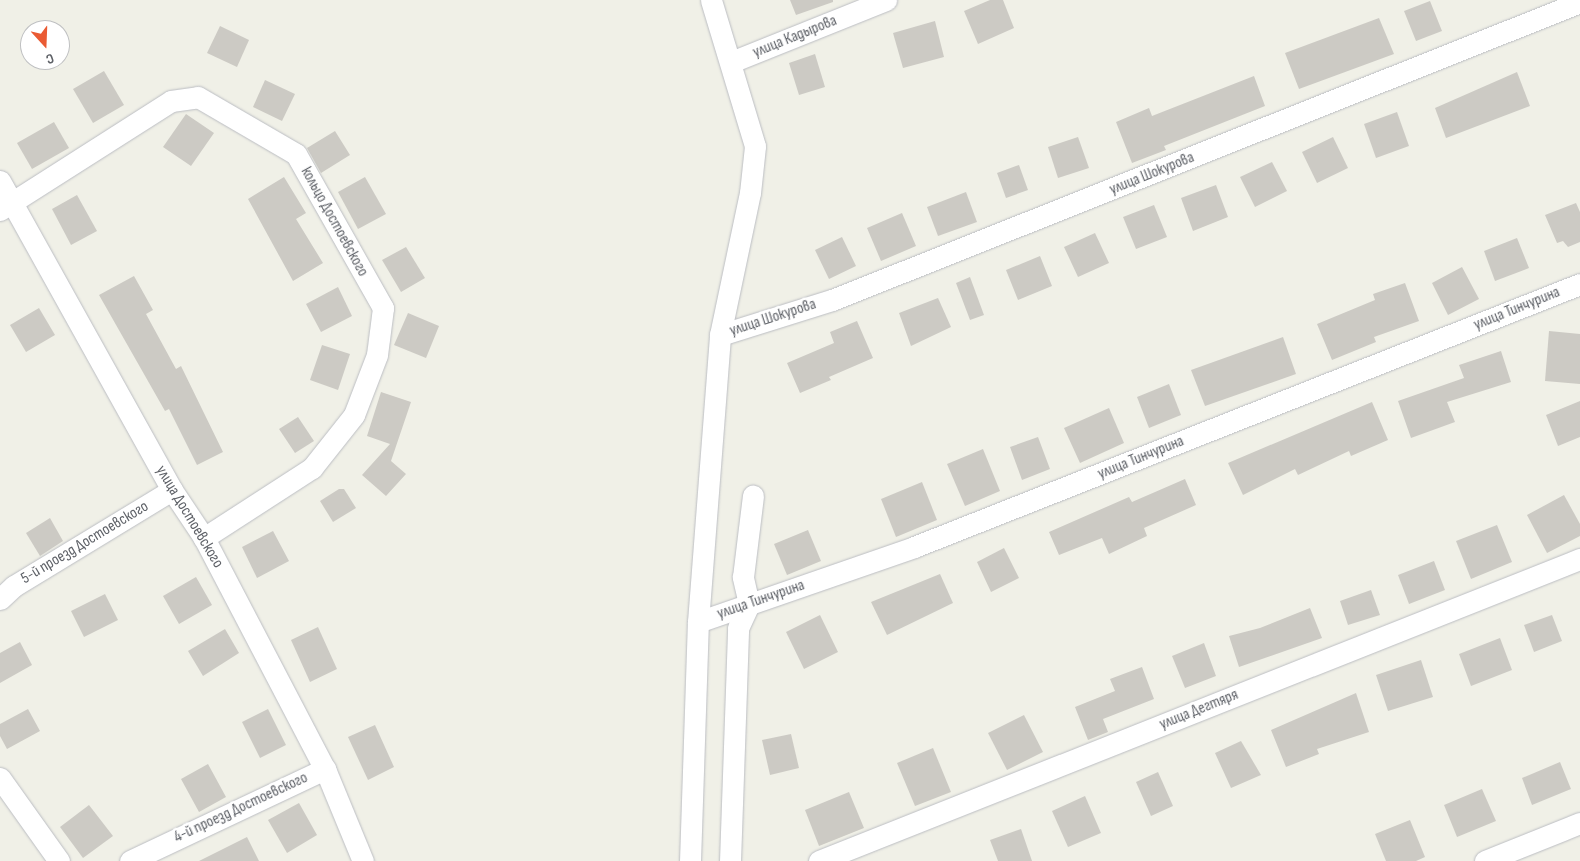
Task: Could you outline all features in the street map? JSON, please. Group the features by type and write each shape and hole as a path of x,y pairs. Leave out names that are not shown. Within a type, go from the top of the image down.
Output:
{"street":[{"path":"690,861 698,622 720,335 750,193 755,146 711,0"},
{"name":"улица Кадырова","path":"731,62 886,0"},
{"name":"улица Шокурова","path":"720,335 832,300 1580,2"},
{"name":"кольцо Достоевского","path":"6,206 171,101 198,97 296,154 383,308 377,355 354,415 312,468 204,538"},
{"name":"улица Достоевского","path":"0,181 6,206 172,490 204,538 324,768 363,861"},
{"name":"улица Тинчурина","path":"698,622 914,547 1580,284"},
{"name":"5-й проезд Достоевского","path":"0,599 14,586 172,490"},
{"path":"730,861 738,628 749,604 743,577 753,496"},
{"name":"улица Дегтяря","path":"819,861 1580,559"},
{"name":"4-й проезд Достоевского","path":"130,861 324,768"},
{"path":"0,778 59,861"},
{"path":"1485,861 1580,823"}],"building":[{"path":"790,0 833,0 833,2 796,15"},
{"path":"990,0 1003,0 1014,28 978,44 964,11"},
{"path":"1430,1 1442,31 1416,41 1404,11"},
{"path":"1379,18 1394,54 1299,89 1285,53"},
{"path":"935,21 944,57 903,68 893,33"},
{"path":"220,26 249,40 237,67 207,53"},
{"path":"815,54 825,87 799,95 789,63"},
{"path":"104,71 124,105 93,123 73,89"},
{"path":"1517,72 1530,106 1446,138 1435,108"},
{"path":"1254,76 1265,106 1164,146 1166,150 1132,163 1116,122 1149,108 1152,116"},
{"path":"265,80 295,94 282,121 253,107"},
{"path":"1397,112 1409,146 1376,158 1364,124"},
{"path":"186,114 214,133 191,166 163,147"},
{"path":"54,122 69,148 32,169 17,143"},
{"path":"335,131 350,155 321,173 307,148"},
{"path":"1078,137 1089,168 1058,178 1048,147"},
{"path":"1333,137 1348,168 1317,183 1302,152"},
{"path":"1272,162 1287,191 1255,207 1240,177"},
{"path":"1019,165 1028,190 1006,198 997,173"},
{"path":"284,177 306,213 296,219 323,263 293,281 248,199"},
{"path":"365,177 386,214 358,229 338,192"},
{"path":"1216,185 1228,217 1193,231 1181,198"},
{"path":"966,192 977,222 938,236 927,207"},
{"path":"77,195 97,231 71,245 52,209"},
{"path":"1576,203 1580,212 1580,242 1568,247 1563,241 1557,243 1545,215"},
{"path":"1154,205 1167,237 1136,249 1123,217"},
{"path":"902,213 916,246 881,261 867,228"},
{"path":"1095,233 1109,263 1078,277 1064,247"},
{"path":"842,237 856,266 829,279 815,250"},
{"path":"1517,238 1529,268 1495,281 1484,251"},
{"path":"406,247 425,278 401,292 382,260"},
{"path":"1040,256 1052,286 1018,300 1006,270"},
{"path":"1462,267 1479,299 1448,315 1432,283"},
{"path":"134,276 153,310 146,314 176,369 181,366 223,452 197,465 169,409 165,411 99,295"},
{"path":"970,277 984,315 970,320 956,283"},
{"path":"1405,283 1419,321 1374,337 1376,342 1332,360 1317,324 1375,300 1373,294"},
{"path":"338,287 352,316 321,332 306,304"},
{"path":"938,298 951,327 911,346 899,313"},
{"path":"39,308 55,335 26,352 10,325"},
{"path":"408,313 439,326 426,358 394,345"},
{"path":"857,321 873,358 829,377 831,380 800,393 787,363 834,343 830,332"},
{"path":"1549,331 1580,334 1580,384 1545,381"},
{"path":"1283,337 1296,374 1205,406 1191,370"},
{"path":"322,345 350,354 338,390 310,380"},
{"path":"1501,351 1511,382 1447,402 1455,422 1411,438 1398,401 1464,378 1459,365"},
{"path":"1169,384 1181,415 1149,428 1137,397"},
{"path":"381,392 411,402 391,461 406,474 386,496 362,475 390,444 367,436"},
{"path":"1580,401 1580,437 1558,446 1546,415"},
{"path":"1372,402 1388,440 1351,456 1349,451 1298,475 1295,469 1243,495 1228,463"},
{"path":"1109,408 1124,443 1080,463 1064,428"},
{"path":"298,417 314,441 295,453 279,429"},
{"path":"1038,437 1050,469 1022,480 1010,447"},
{"path":"983,449 1000,491 965,506 947,464"},
{"path":"1185,479 1196,505 1144,528 1147,536 1109,554 1102,538 1059,555 1049,532 1129,497 1132,502"},
{"path":"922,482 937,520 896,537 881,499"},
{"path":"339,489 344,489 356,508 333,522 320,501"},
{"path":"1564,495 1580,524 1580,536 1547,553 1527,515"},
{"path":"50,518 63,541 40,556 26,533"},
{"path":"1497,525 1512,562 1471,579 1456,541"},
{"path":"808,530 821,561 787,575 774,544"},
{"path":"273,531 289,561 257,578 242,547"},
{"path":"1004,548 1019,578 991,592 977,562"},
{"path":"1434,561 1445,590 1409,604 1398,575"},
{"path":"940,574 953,603 887,635 871,602"},
{"path":"196,577 212,605 179,624 163,596"},
{"path":"1371,590 1380,615 1348,625 1340,601"},
{"path":"105,594 118,620 84,637 71,611"},
{"path":"1310,608 1322,638 1239,667 1229,636 1260,628"},
{"path":"820,615 838,652 804,669 786,632"},
{"path":"1552,615 1562,641 1534,652 1524,625"},
{"path":"318,627 337,669 310,682 291,640"},
{"path":"225,629 239,653 203,676 188,651"},
{"path":"1500,638 1512,670 1471,686 1459,654"},
{"path":"20,642 32,665 0,683 0,653"},
{"path":"1204,643 1216,676 1185,688 1172,656"},
{"path":"1421,660 1433,697 1388,711 1376,675"},
{"path":"1142,667 1154,699 1103,719 1108,732 1088,740 1075,707 1115,691 1110,679"},
{"path":"1356,693 1369,732 1317,749 1319,754 1286,767 1271,730"},
{"path":"28,709 40,731 7,749 0,736 0,724"},
{"path":"268,709 286,745 260,758 242,722"},
{"path":"1024,715 1043,752 1007,770 988,733"},
{"path":"375,725 394,767 368,780 348,737"},
{"path":"791,734 799,768 770,775 762,740"},
{"path":"1241,741 1261,775 1231,788 1215,753"},
{"path":"933,748 951,792 915,806 897,763"},
{"path":"1560,762 1571,789 1532,805 1522,778"},
{"path":"208,764 226,797 199,812 181,779"},
{"path":"1158,772 1173,806 1151,816 1136,782"},
{"path":"1482,789 1496,821 1457,837 1444,805"},
{"path":"849,792 864,828 819,846 805,810"},
{"path":"1085,796 1101,833 1068,847 1052,811"},
{"path":"299,803 317,835 287,853 268,820"},
{"path":"89,805 113,836 83,858 60,827"},
{"path":"1410,820 1425,857 1416,861 1386,861 1375,834"},
{"path":"1021,829 1032,861 998,861 990,840"},
{"path":"247,837 259,861 199,861"}]}
